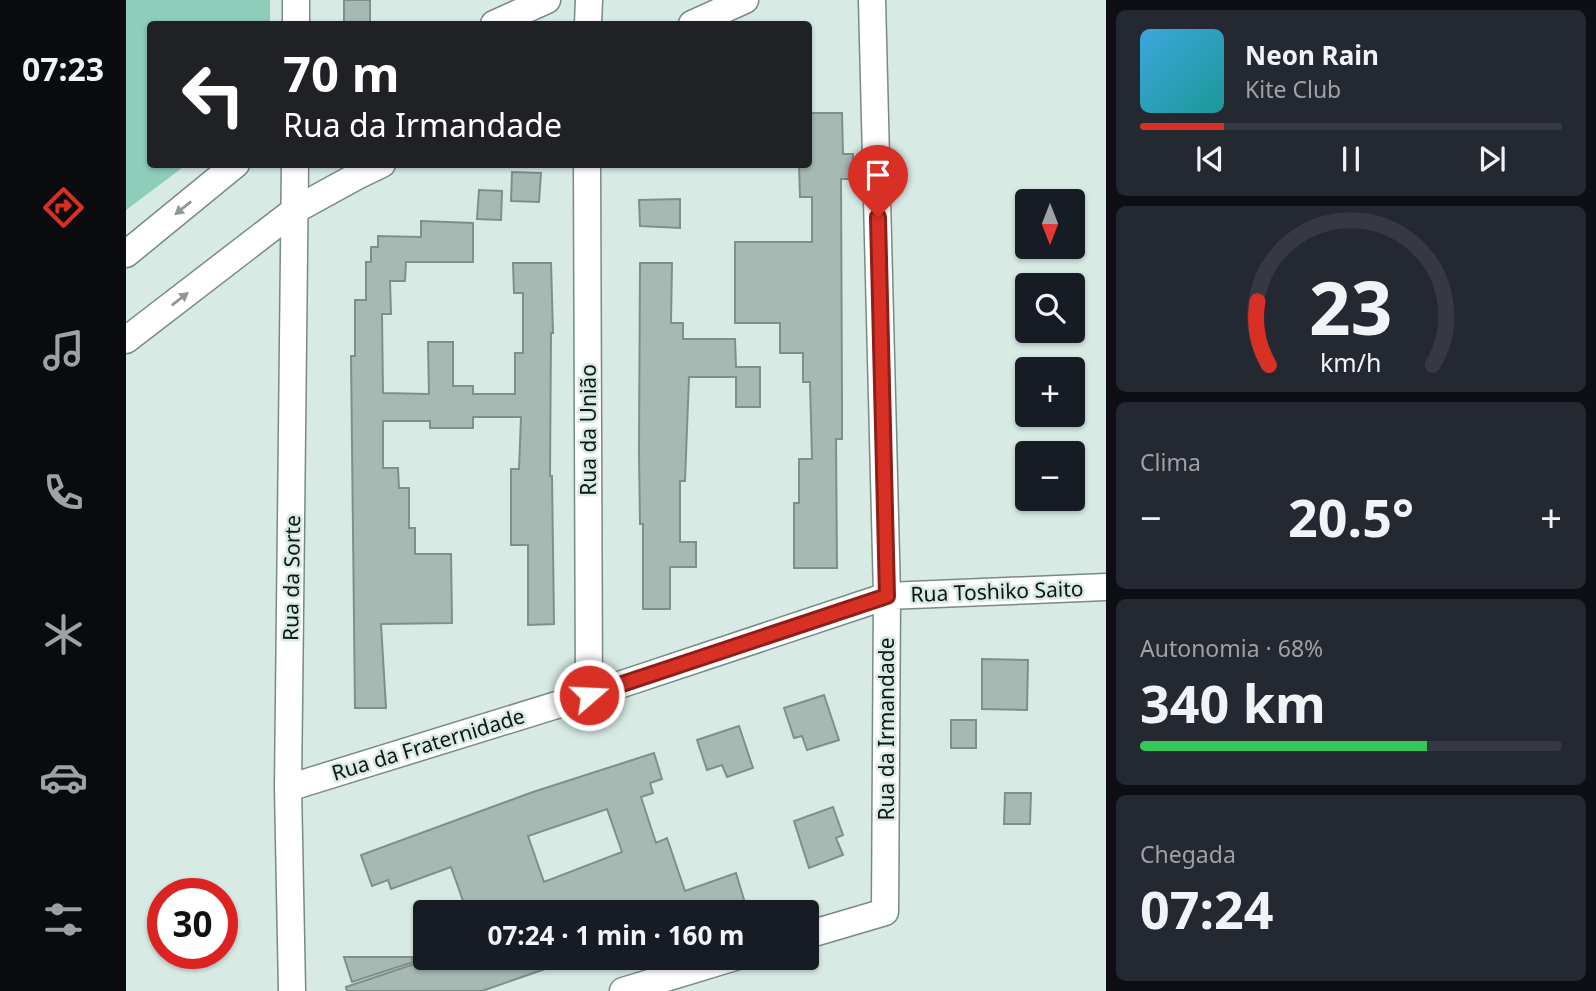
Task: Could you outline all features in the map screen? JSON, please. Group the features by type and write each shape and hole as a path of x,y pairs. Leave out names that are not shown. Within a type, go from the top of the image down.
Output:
{"street":[{"path":"296,0 296,21"},
{"path":"501,21 547,0"},
{"path":"588,21 589,0"},
{"path":"699,21 745,0"},
{"name":"Rua da Irmandade","path":"819,931 885,912 887,596 872,0"},
{"path":"126,254 231,168"},
{"name":"Rua da Sorte","path":"292,991 288,788 295,168"},
{"path":"126,340 295,210 374,168"},
{"name":"Rua da União","path":"587,168 589,695"},
{"name":"Rua Toshiko Saito","path":"887,596 1106,587"},
{"name":"Rua da Fraternidade","path":"288,788 589,695 887,596"},
{"path":"623,991 692,970"}],"green space":[{"path":"126,0 270,0 270,21 147,21 147,168 182,168 126,210"}],"building":[{"path":"344,0 370,0 370,21 344,21"},
{"path":"812,113 842,113 843,154 853,154 853,179 841,179 842,439 836,439 837,568 794,568 794,503 799,503 799,459 812,459 810,382 803,382 803,353 780,353 780,323 735,323 735,242 812,242 812,197 800,197 799,168 812,168"},
{"path":"512,172 541,173 539,202 511,201"},
{"path":"479,190 502,191 501,220 477,219"},
{"path":"680,199 680,228 640,226 639,200"},
{"path":"421,221 473,223 473,262 406,262 405,281 390,281 391,314 382,314 383,393 429,394 428,342 453,342 453,386 473,386 473,394 515,394 515,353 523,353 523,293 514,293 513,263 551,263 553,333 550,476 554,624 528,625 528,545 511,545 511,469 519,469 521,417 473,417 473,428 430,428 430,421 383,421 383,468 398,468 399,488 409,488 409,528 415,528 415,554 451,554 452,623 381,624 386,708 355,708 351,356 355,356 355,300 366,300 366,262 371,262 371,247 378,247 378,236 421,237"},
{"path":"640,263 672,263 671,323 683,323 683,339 735,339 736,367 760,367 760,407 736,407 736,377 689,377 685,481 680,481 680,542 696,542 696,567 670,567 670,609 643,609 643,524 640,524 639,452"},
{"path":"982,659 1028,660 1027,710 982,709"},
{"path":"824,695 839,740 807,750 802,736 794,738 784,708"},
{"path":"951,720 976,720 976,748 951,748"},
{"path":"739,726 753,768 727,777 722,765 707,770 697,740"},
{"path":"654,753 662,779 650,783 653,793 641,797 656,843 667,838 685,891 736,873 744,900 463,900 451,867 391,889 388,880 372,886 361,855 533,792","holes":["607,809 622,852 544,882 528,836"]},
{"path":"1005,793 1031,793 1030,824 1004,824"},
{"path":"833,807 843,835 836,838 843,855 809,868 794,821"},
{"path":"344,957 412,957 413,962 352,982"},
{"path":"413,964 413,970 542,970 482,991 347,991 346,987"}],"route":[{"path":"589,695 887,596 878,217"}]}
